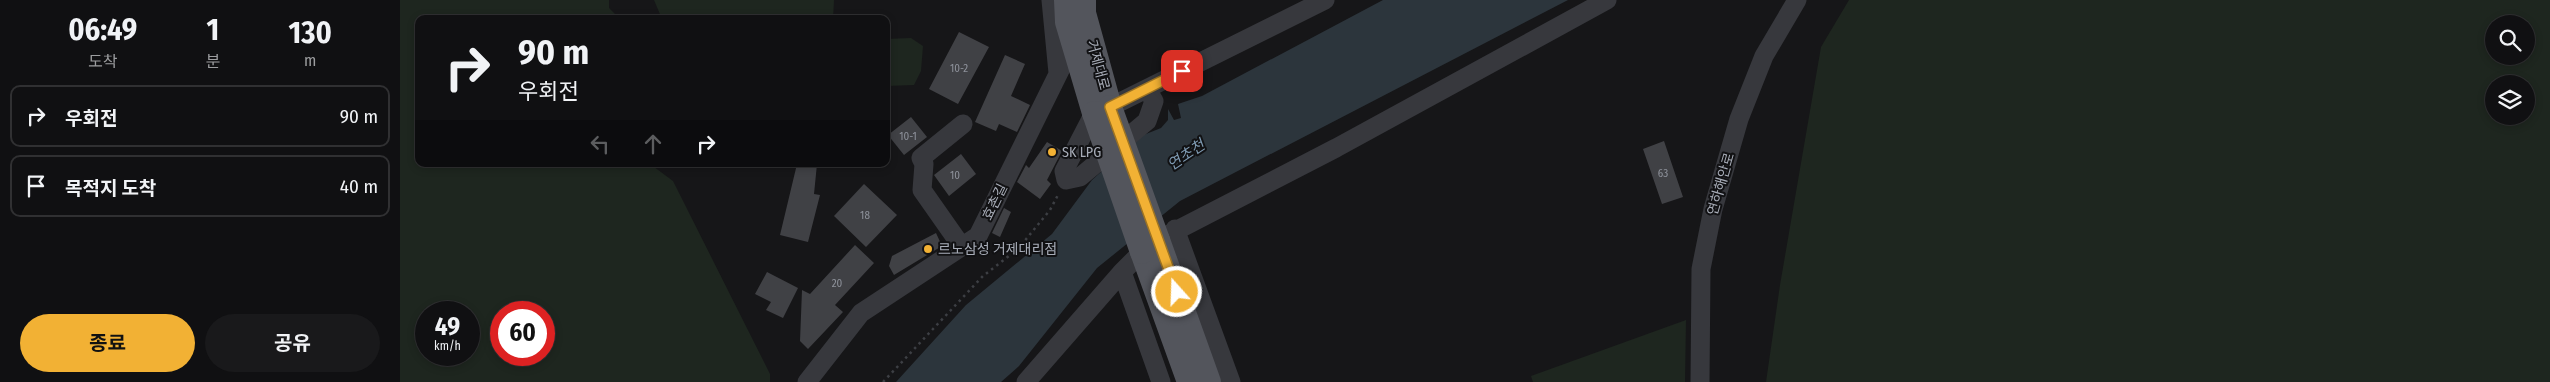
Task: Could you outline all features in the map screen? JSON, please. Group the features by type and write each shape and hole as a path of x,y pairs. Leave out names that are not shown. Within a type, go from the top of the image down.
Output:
{"main road":[{"name":"거제대로","path":"1066,0 1067,22 1073,44 1158,240 1209,382"},
{"name":"거제대로","path":"1084,0 1084,13 1102,110"},
{"name":"거제대로","path":"1158,240 1189,382"}],"street":[{"path":"1051,0 1058,75"},
{"path":"1147,89 1154,101 1147,122 1080,177 1066,180 1064,172 1102,110 1325,0"},
{"path":"1026,382 1122,272 1158,240 1336,148 1607,0"},
{"name":"연하해안로","path":"1700,382 1701,269 1713,209 1739,119 1764,56 1797,0"},
{"name":"효촌길","path":"807,382 861,313 978,236 1073,44"},
{"path":"962,247 922,190 924,164 921,158 963,124"},
{"path":"1158,240 1231,382"},
{"path":"1122,272 1161,382"}],"path":[{"path":"882,382 983,276 1018,249 1050,210 1066,180"}],"shaded area":[{"path":"400,0 609,0 609,8 616,15 415,15 415,167 654,167 673,181 770,374 770,382 400,382"},
{"path":"654,0 834,0 833,15 660,15"},
{"path":"1849,0 2550,0 2550,382 1766,382 1780,285 1821,47"},
{"path":"911,38 923,46 921,71 914,85 890,86 890,39"},
{"path":"1686,320 1685,382 1533,382 1531,376"}],"water":[{"name":"연초천","path":"1383,0 1568,0 1180,201 1097,268 1019,366 1001,382 896,382 966,305 1052,234 1092,180 1141,136 1161,128 1168,120 1168,109 1174,120 1181,118 1178,104 1202,96"}],"building":[{"path":"959,32 989,47 958,104 929,89"},
{"path":"1005,55 1025,64 1011,96 1030,105 1017,132 999,124 996,131 975,122"},
{"path":"911,117 927,137 904,155 890,138 890,133"},
{"path":"1664,141 1683,197 1662,204 1643,149"},
{"path":"1047,142 1062,151 1047,180 1051,184 1040,199 1017,182 1026,165 1029,168"},
{"path":"961,154 976,174 949,196 934,175"},
{"path":"796,167 817,167 814,194 820,195 808,242 780,235"},
{"path":"864,184 897,215 866,247 834,216"},
{"path":"1004,208 1011,212 1000,237 992,233"},
{"path":"936,233 942,246 894,275 889,266 892,256"},
{"path":"855,245 874,263 835,305 843,312 808,349 800,341 802,290 810,294"},
{"path":"767,272 798,288 783,318 766,310 771,302 755,294"}],"place":[{"name":"SK LPG","path":"1052,152"},
{"name":"르노삼성 거제대리점","path":"928,249"}],"route":[{"path":"1177,292 1110,107 1182,71"}]}
